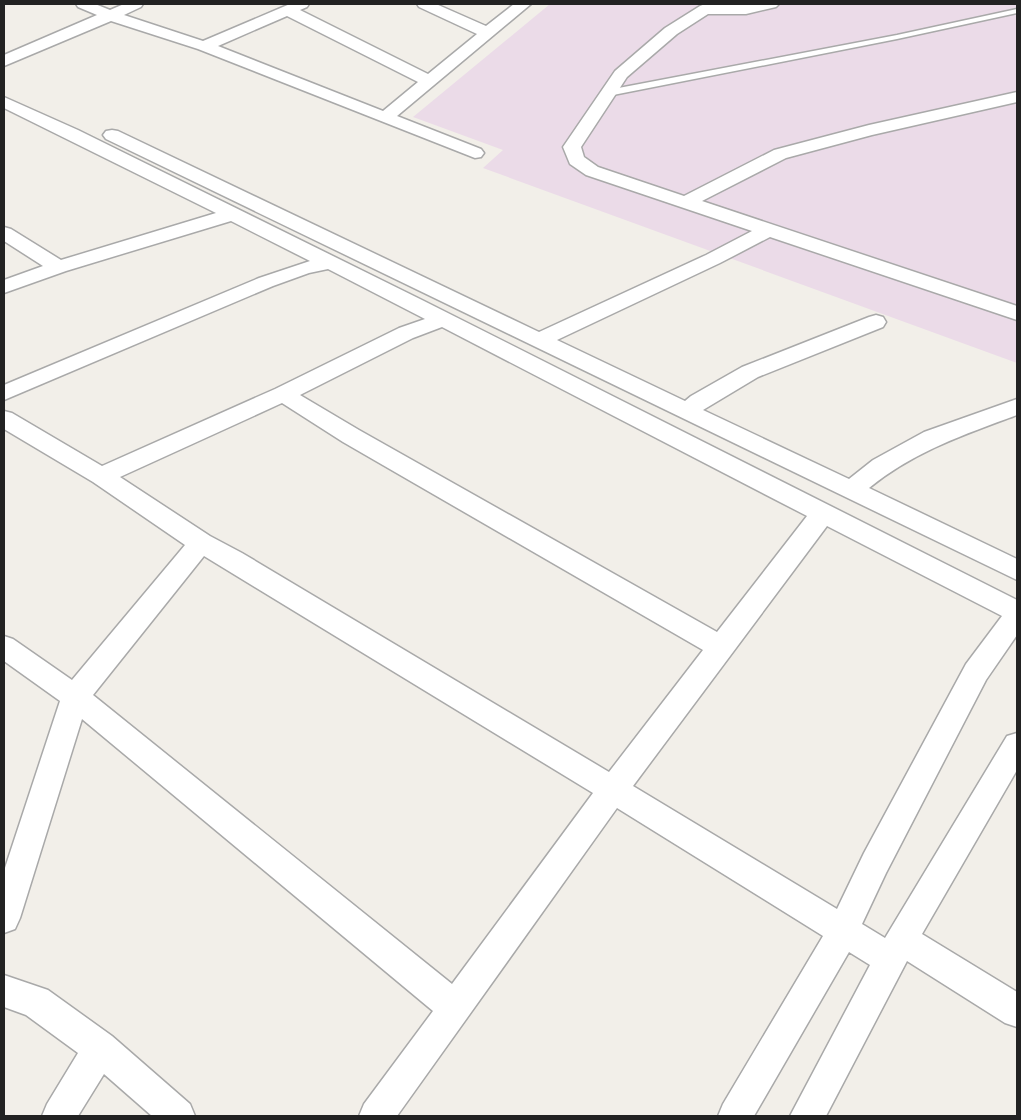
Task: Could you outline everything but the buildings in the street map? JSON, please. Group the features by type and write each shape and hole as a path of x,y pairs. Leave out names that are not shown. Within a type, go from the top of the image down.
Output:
{"street":[{"path":"83,4 109,15 204,46 475,154"},
{"path":"4,61 136,4"},
{"path":"424,4 488,33"},
{"path":"384,118 524,4"},
{"path":"771,4 746,9 704,6 671,31 621,74 572,147 576,160 592,171 1017,313"},
{"path":"204,46 294,7 429,81"},
{"path":"4,84 1017,570"},
{"path":"686,202 780,154 869,130 1017,97"},
{"path":"4,102 232,214 1017,613 976,672 892,830 843,930 735,1116"},
{"path":"4,287 59,267 232,214"},
{"path":"538,340 713,260 769,230"},
{"path":"4,233 59,267"},
{"path":"4,393 266,282 304,268 329,263"},
{"path":"101,476 282,394 379,345 442,320"},
{"path":"687,412 698,401 750,372 876,322"},
{"path":"282,394 359,441 722,648"},
{"path":"852,490 881,466 923,442 1017,407"},
{"path":"4,419 101,476 201,543 233,560 843,930 895,949 1017,1011"},
{"path":"376,1116 613,790 823,513"},
{"path":"4,918 75,697 201,543"},
{"path":"4,647 75,697 454,1007"},
{"path":"807,1116 895,949 1017,745"},
{"path":"4,991 36,1002 100,1048 178,1116"},
{"path":"59,1116 100,1048"}],"lane":[{"path":"608,93 897,37 1017,11"}],"shaded area":[{"path":"550,4 1017,4 1017,363 483,168 503,150 413,117"}]}
